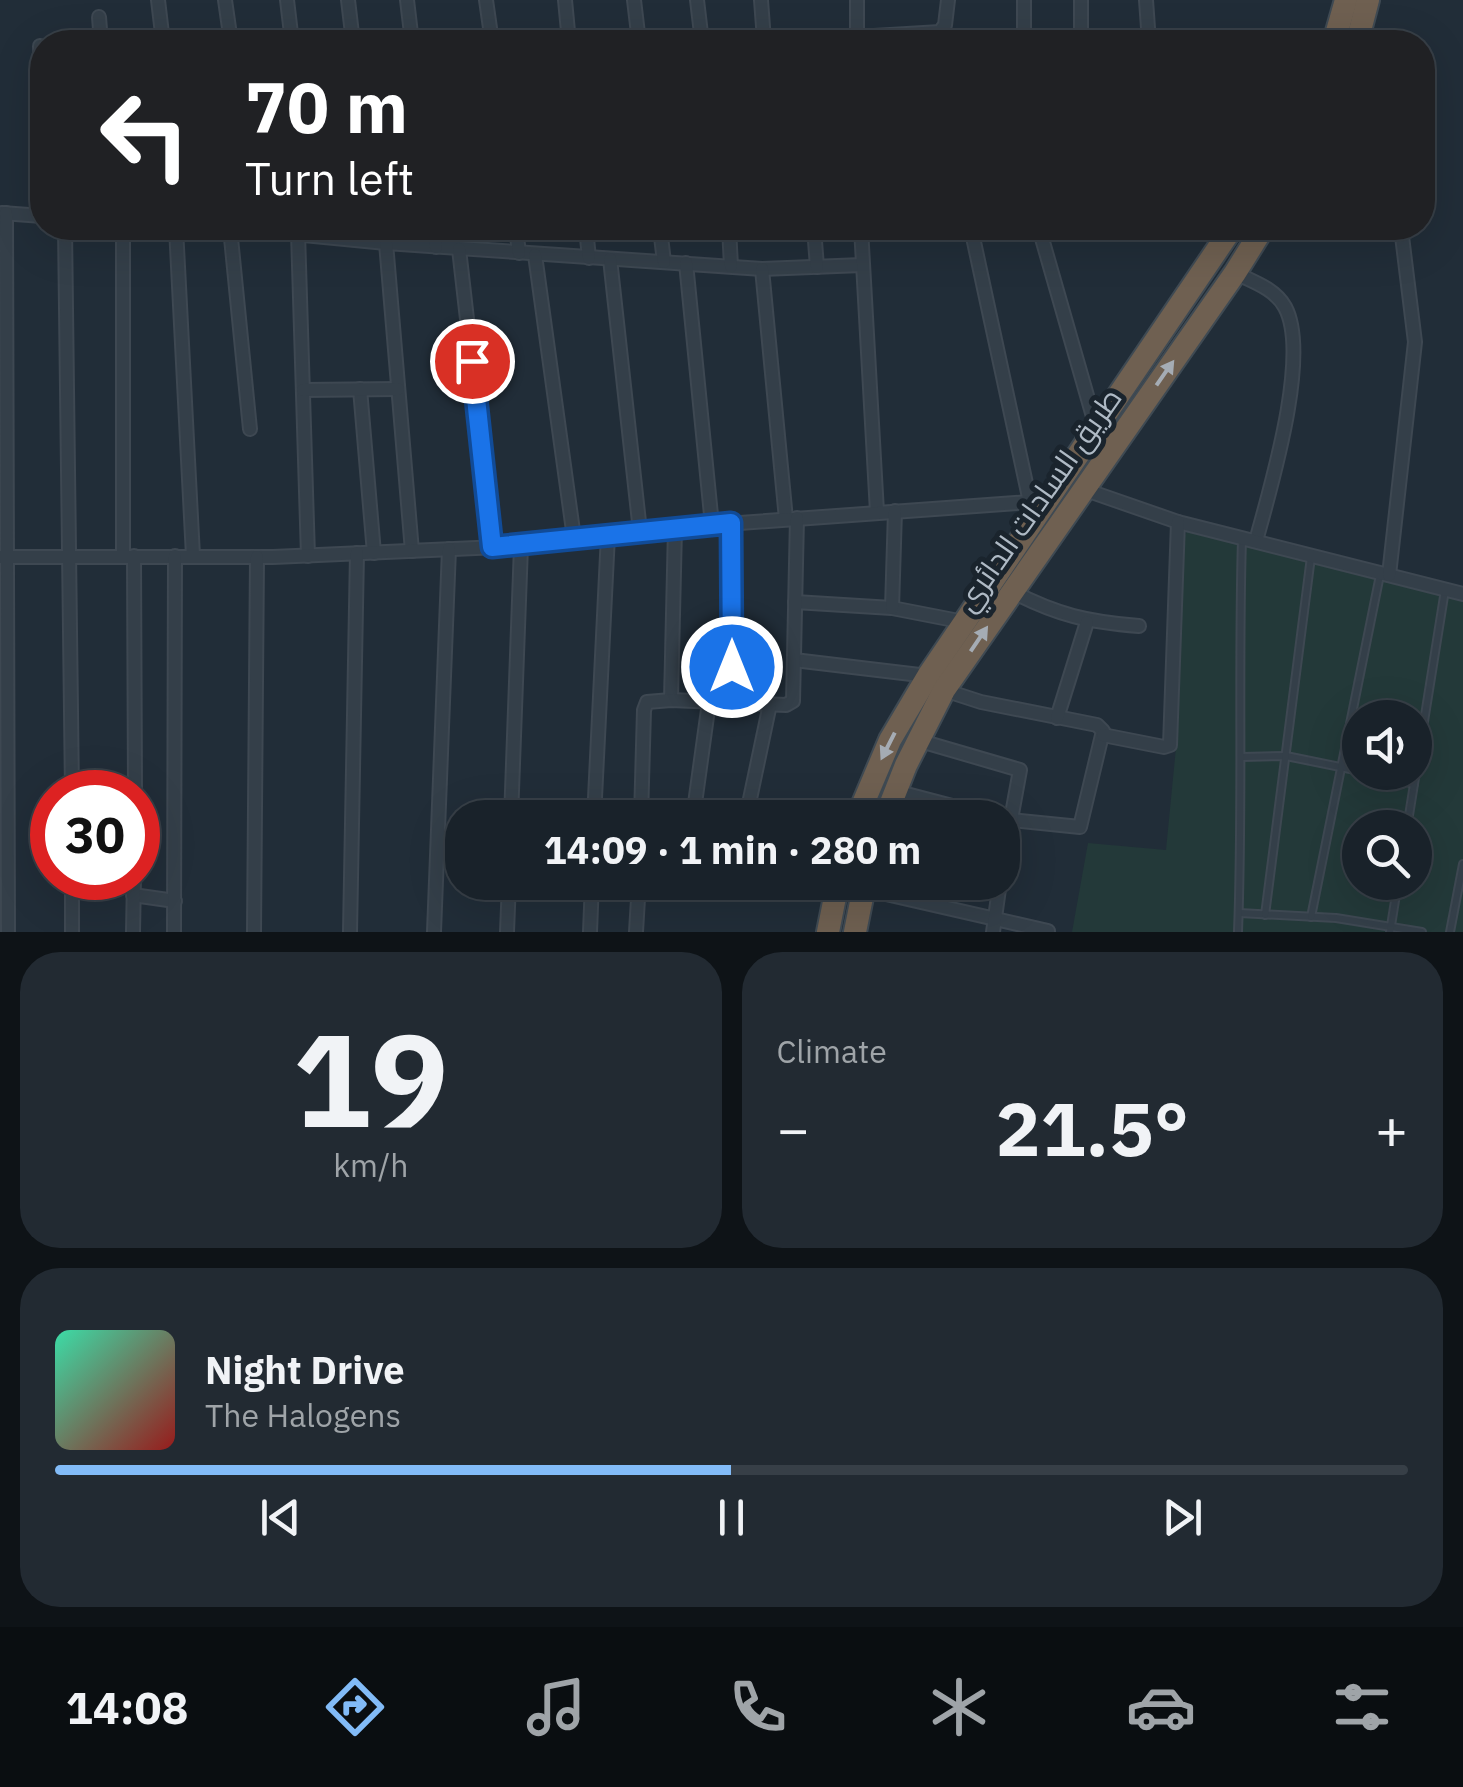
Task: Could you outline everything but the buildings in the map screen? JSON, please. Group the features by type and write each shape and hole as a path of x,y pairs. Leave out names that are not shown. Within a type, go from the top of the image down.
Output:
{"highway":[{"path":"1337,30 1346,0"},
{"path":"1360,30 1368,0"},
{"name":"طريق السادات الدائري","path":"892,800 964,622 1041,500 1097,430 1224,240"},
{"name":"طريق السادات الدائري","path":"865,800 890,740 1011,591 1256,240"},
{"path":"1194,284 1204,282 1212,287 1216,300"},
{"path":"828,932 834,900"},
{"path":"855,932 862,900"}],"street":[{"path":"158,0 162,30"},
{"path":"225,0 229,30"},
{"path":"287,0 291,30"},
{"path":"348,0 352,30"},
{"path":"407,0 411,30"},
{"path":"486,0 490,30"},
{"path":"565,0 568,30"},
{"path":"634,0 638,30"},
{"path":"697,0 701,30"},
{"path":"761,0 763,30"},
{"path":"857,30 858,0"},
{"path":"941,30 948,0"},
{"path":"1024,0 1024,30"},
{"path":"1081,0 1081,30"},
{"path":"1146,0 1148,30"},
{"path":"99,17 100,30"},
{"path":"8,932 3,213 30,215"},
{"path":"65,240 72,770"},
{"path":"123,240 134,770"},
{"path":"177,240 193,556"},
{"path":"231,240 250,429"},
{"path":"298,240 308,556"},
{"path":"378,240 398,389 412,551"},
{"path":"391,240 535,255 762,269 862,265"},
{"path":"435,240 436,247"},
{"path":"517,240 519,253"},
{"path":"587,240 588,258"},
{"path":"661,240 664,262"},
{"path":"729,240 730,266"},
{"path":"815,240 817,267"},
{"path":"861,240 877,512"},
{"path":"4,557 308,556 521,546 731,523 1041,500 973,240"},
{"path":"1043,240 1097,430"},
{"path":"1384,575 1415,342 1402,240"},
{"path":"459,249 492,547"},
{"path":"535,255 574,538"},
{"path":"610,259 640,532"},
{"path":"686,263 712,525"},
{"path":"641,800 644,705 650,701 786,705 792,701 795,602 791,518 762,269"},
{"path":"1235,273 1271,290 1284,304 1293,340 1282,438 1249,539"},
{"path":"303,390 398,389"},
{"path":"360,390 374,553"},
{"path":"1083,488 1178,522 1463,594"},
{"path":"892,608 895,511"},
{"path":"1103,736 1164,748 1170,745 1178,522"},
{"path":"731,523 732,702"},
{"path":"671,700 675,528"},
{"path":"595,800 608,535"},
{"path":"512,800 521,546"},
{"path":"434,932 449,549"},
{"path":"350,932 357,554"},
{"path":"174,932 175,556"},
{"path":"254,932 256,557"},
{"path":"1011,591 1087,622 1139,626"},
{"path":"795,602 892,608 964,622"},
{"path":"1057,718 1087,622"},
{"path":"794,660 936,683 981,702 1097,725 1103,736 1080,827 1020,821"},
{"path":"695,800 708,702"},
{"path":"750,800 770,704"},
{"path":"918,740 1020,770 1010,800"},
{"path":"895,791 930,800"},
{"path":"160,899 175,901"},
{"path":"72,900 72,932"},
{"path":"133,900 133,932"},
{"path":"507,932 508,900"},
{"path":"590,932 591,900"},
{"path":"636,932 637,900"},
{"path":"910,900 994,926 1048,930"},
{"path":"994,926 998,900"}],"lane":[{"path":"1238,932 1242,757 1239,638 1249,539"},
{"path":"1265,915 1311,556"},
{"path":"1312,917 1340,767 1384,575"},
{"path":"1428,700 1446,589"},
{"path":"1242,757 1286,756 1340,767"},
{"path":"1450,932 1463,864"},
{"path":"1390,930 1395,900"},
{"path":"1239,914 1312,917 1422,932"}],"green space":[{"path":"1189,527 1463,599 1463,932 1072,932 1088,843 1166,850 1178,727 1182,542"}],"route":[{"path":"472,361 492,547 731,523 732,667"}]}
